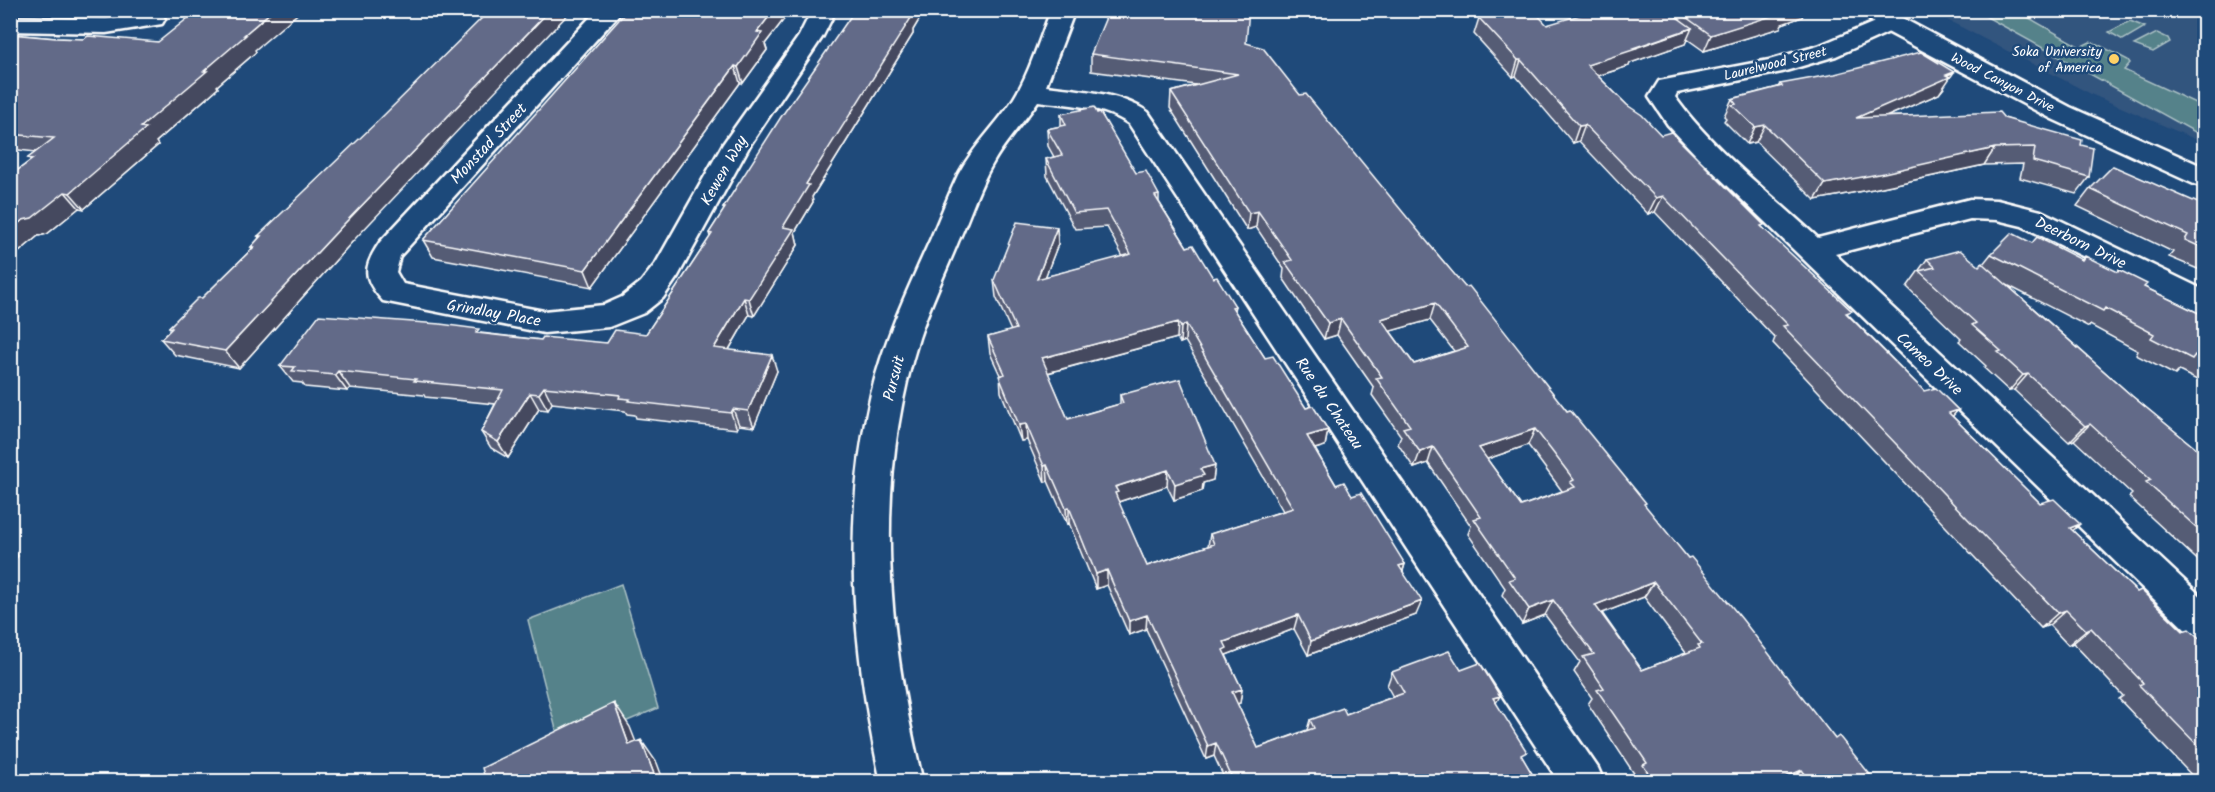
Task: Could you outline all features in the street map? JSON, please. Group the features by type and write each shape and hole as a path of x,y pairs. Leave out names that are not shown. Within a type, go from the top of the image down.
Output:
{"street":[{"name":"Monstad Street","path":"383,283 380,267 390,249 611,10"},
{"name":"Kewen Way","path":"609,316 633,305 652,290 667,269 737,144 811,36 824,10"},
{"name":"Pursuit","path":"902,782 885,704 874,627 871,578 872,516 879,436 903,340 927,278 979,163 1030,92 1063,10"},
{"name":"Laurelwood Street","path":"1662,97 1668,87 1773,67 1827,51 1879,17"},
{"name":"Wood Canyon Drive","path":"1879,17 2061,112 2205,178"},
{"path":"10,24 106,26 153,19"},
{"name":"Rue du Chateau","path":"1030,92 1097,102 1134,113 1139,118 1583,782"},
{"name":"Cameo Drive","path":"1662,97 1677,119 1708,151 2205,623"},
{"name":"Deerborn Drive","path":"1811,250 1970,209 1997,210 2031,218 2205,303"},
{"name":"Grindlay Place","path":"383,283 394,293 544,322 609,316"}],"shaded area":[{"name":"Soka University of America","path":"1930,11 2204,11 2204,143 2093,95"}],"green space":[{"path":"1976,11 2017,11 2080,47 2090,42 2128,60 2130,63 2124,70 2204,107 2204,137"},
{"path":"2130,21 2145,27 2123,40 2109,32"},
{"path":"2157,33 2168,38 2170,42 2153,52 2134,45"},
{"path":"621,584 658,708 561,749 528,620"}],"building":[{"path":"198,10 273,10 204,71 207,71 141,127 146,128 70,193 65,192 32,218 23,220 10,230 10,176 33,159 28,158 54,138 10,134 10,34 84,39 88,36 158,42"},
{"path":"490,10 550,10 225,351 161,339 172,328 169,327 198,298 202,298 254,247 251,247 261,236 258,236"},
{"path":"630,10 774,10 757,32 762,33 738,67 735,66 585,270 423,240 625,13"},
{"path":"855,10 912,10 908,17 911,18 806,184 809,185 783,227 794,229 749,299 744,298 714,348 772,355 748,411 733,409 731,413 628,401 630,399 619,398 620,395 544,387 539,394 530,393 498,442 481,432 503,390 338,371 335,375 292,371 295,367 280,366 319,315 440,324 479,329 476,333 541,340 543,337 607,343 615,330 646,334 712,234 709,233 725,208 723,208 781,117"},
{"path":"1109,10 1249,10 1246,43 1263,48 1300,95 1306,94 1465,287 1469,286 1567,411 1570,410 1688,558 1691,557 1742,619 1835,739 1839,736 1876,782 1825,782 1822,778 1811,782 1802,770 1774,782 1654,782 1643,765 1647,763 1597,690 1604,688 1583,657 1594,654 1553,600 1529,609 1509,580 1515,578 1474,519 1481,517 1433,447 1420,452 1403,428 1410,426 1376,378 1382,377 1341,319 1328,323 1285,262 1292,260 1258,211 1249,213 1171,92 1238,74 1091,54","holes":["1435,303 1468,347 1414,364 1381,319","1535,429 1574,480 1570,482 1575,487 1521,506 1479,448","1654,582 1702,644 1698,645 1700,648 1642,670 1595,605"]},
{"path":"1515,10 1533,10 1547,25 1596,10 1602,14 1610,11 1614,14 1625,10 1667,10 1692,28 1587,65 1661,135 1671,132 1764,225 1761,226 1852,311 1846,313 1924,391 1936,388 1958,410 1949,413 2040,503 2054,499 2080,524 2070,528 2137,592 2141,590 2183,631 2189,629 2205,643 2205,753 2139,685 2143,683 2091,628 2086,630 2066,610 2058,613 1783,326 1788,325 1663,196 1656,198 1585,125 1579,126 1521,60 1518,60 1479,18"},
{"path":"1676,10 1787,10 1788,11 1711,35"},
{"path":"1921,52 1954,72 1946,75 1950,77 1856,118 1999,112 2004,118 2082,140 2081,145 2093,148 2089,177 2033,161 2035,147 1995,148 1825,184 1765,125 1755,127 1732,105 1736,104 1732,99 1782,86 1780,84 1835,74"},
{"path":"1094,107 1097,113 1100,112 1136,173 1146,171 1159,195 1155,196 1187,247 1193,245 1213,278 1217,277 1235,306 1232,307 1265,358 1273,356 1306,408 1313,406 1328,430 1307,436 1336,485 1344,482 1352,496 1361,493 1405,564 1399,566 1422,601 1311,641 1298,615 1224,642 1227,648 1223,650 1242,689 1232,692 1258,748 1314,728 1310,720 1343,708 1346,714 1404,693 1392,672 1449,651 1461,670 1480,663 1500,696 1493,698 1527,752 1521,755 1537,782 1234,782 1216,743 1208,746 1147,615 1129,621 1107,570 1096,574 1069,507 1066,508 1047,465 1044,466 1026,424 1019,425 999,376 1005,374 988,337 1016,329 994,280 1017,222 1057,227 1037,279 1131,254 1107,210 1074,213 1046,159 1062,155 1047,129 1066,125 1061,114","holes":["1178,322 1181,327 1186,324 1293,508 1210,534 1214,544 1147,566 1115,493 1118,492 1115,487 1168,470 1175,484 1204,475 1200,469 1215,465 1180,379 1120,395 1123,403 1068,419 1042,358"]},
{"path":"2113,166 2205,206 2205,249 2185,240 2188,235 2090,189"},
{"path":"2012,233 2032,243 2037,237 2082,260 2085,256 2118,272 2119,270 2147,284 2144,287 2205,316 2205,359 2195,355 2192,359 2151,338 2154,334 2105,308 2103,311 1991,254"},
{"path":"1960,250 1979,266 1982,263 2132,396 2205,456 2205,535 2146,482 2151,480 2090,424 2085,426 2028,374 2023,375 1998,352 2001,351 1972,325 1976,323 1919,271 1935,267 1927,259"},
{"path":"614,703 629,745 641,740 657,782 486,782 482,768"}],"place":[{"name":"Soka University of America","path":"2114,59"}]}
